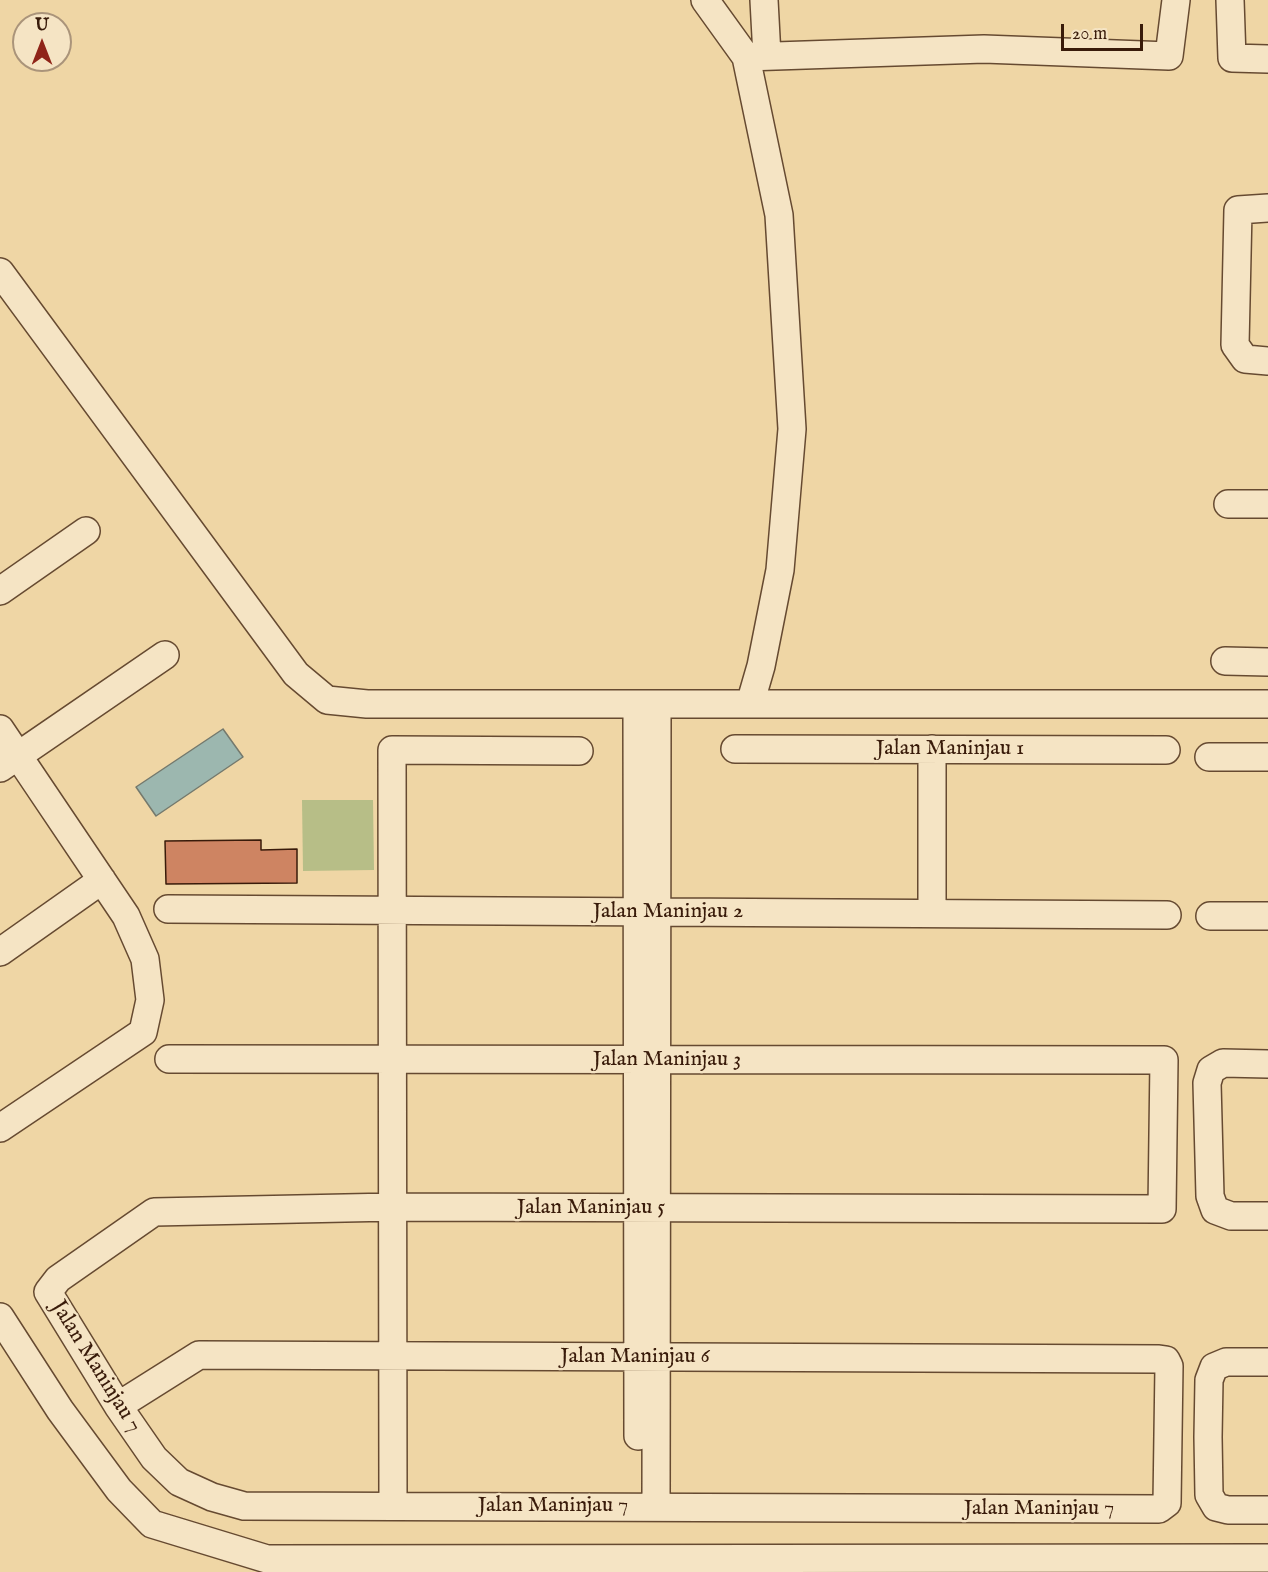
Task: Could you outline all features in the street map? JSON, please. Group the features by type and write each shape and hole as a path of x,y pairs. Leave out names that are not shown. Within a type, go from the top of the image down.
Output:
{"street":[{"path":"705,0 757,56 984,49 1169,56 1176,0"},
{"path":"750,704 761,666 780,570 792,429 779,215 757,56 764,0"},
{"path":"1230,0 1232,58 1268,59"},
{"path":"1256,360 1235,345 1238,210 1268,208"},
{"path":"0,272 296,674 327,700 367,704 1268,704"},
{"path":"1228,504 1268,504"},
{"path":"0,591 86,531"},
{"path":"9,762 165,655"},
{"path":"1225,661 1268,662"},
{"path":"647,704 647,1506"},
{"path":"0,729 9,762 102,880 126,916 144,959 150,1000 143,1032 0,1128"},
{"name":"Jalan Maninjau 1","path":"735,749 1166,750"},
{"path":"932,749 932,913"},
{"path":"393,1506 392,750 579,752"},
{"path":"1209,757 1268,757"},
{"path":"0,952 102,880"},
{"name":"Jalan Maninjau 2","path":"168,909 1167,915"},
{"path":"1210,916 1268,916"},
{"name":"Jalan Maninjau 3","path":"169,1059 1164,1060 1162,1209"},
{"path":"1268,1064 1223,1063 1211,1070 1207,1083 1210,1184 1215,1210 1231,1216 1268,1216"},
{"name":"Jalan Maninjau 5","path":"48,1292 58,1280 154,1212 393,1207 1162,1209"},
{"name":"Jalan Maninjau 7","path":"48,1292 118,1406 154,1458 179,1482 212,1497 244,1506 1163,1507"},
{"path":"0,1317 73,1428 119,1490 152,1524 267,1559 1268,1558"},
{"name":"Jalan Maninjau 6","path":"118,1406 199,1355 1166,1360 1169,1366 1167,1503 1163,1507"},
{"path":"1268,1362 1226,1362 1214,1367 1209,1380 1209,1495 1216,1506 1228,1510 1268,1510"}],"green space":[{"path":"302,800 373,800 374,870 303,871"}],"water":[{"path":"223,729 243,757 156,816 136,787"}],"building":[{"path":"261,840 261,850 297,849 297,883 166,884 165,841"}]}
